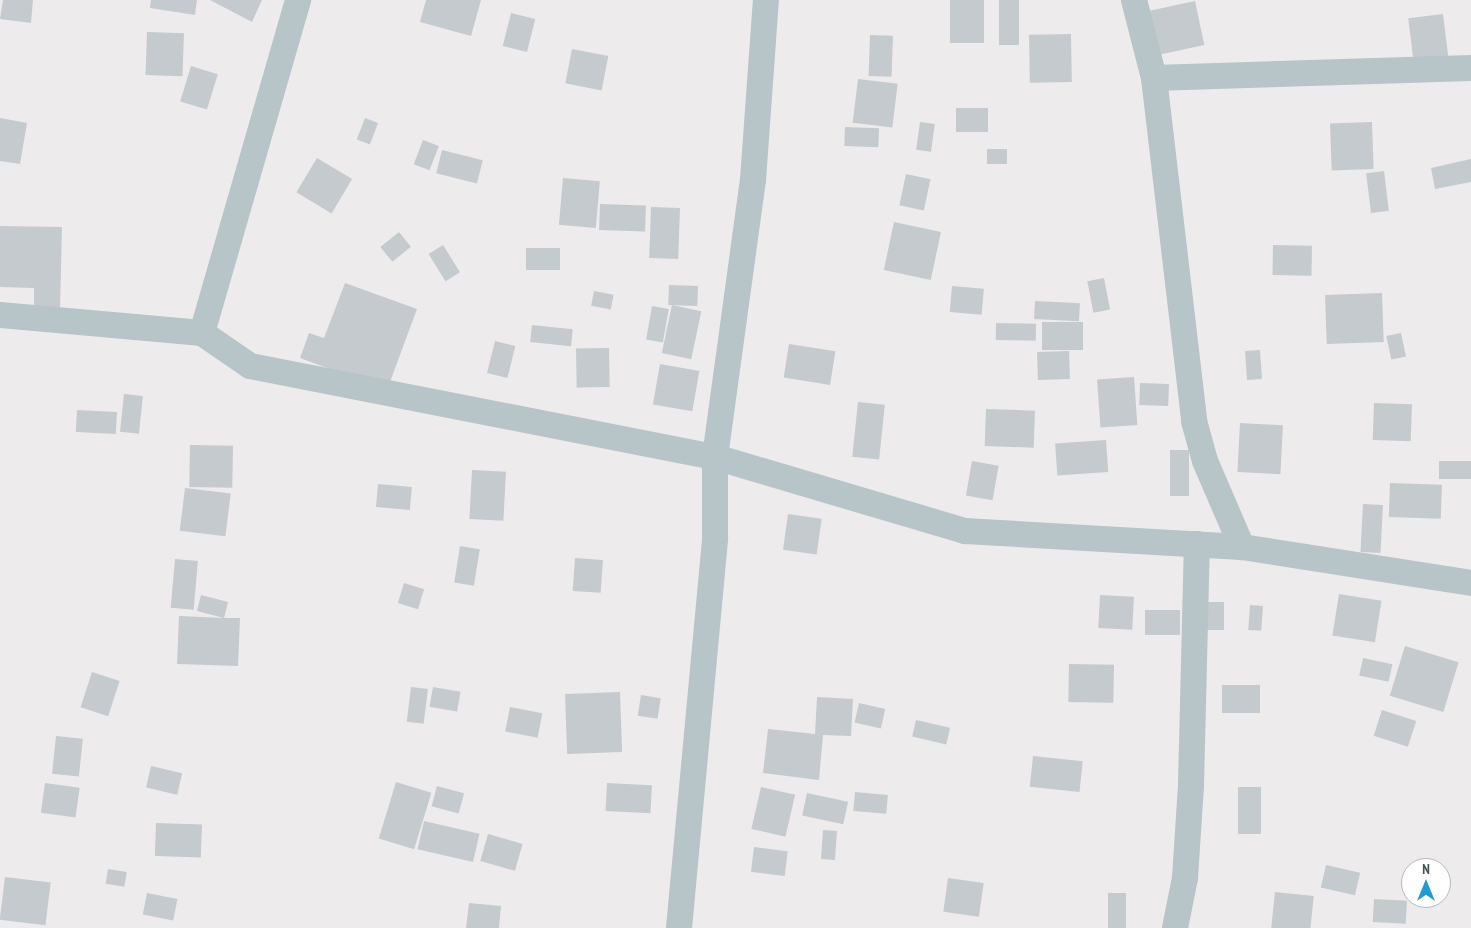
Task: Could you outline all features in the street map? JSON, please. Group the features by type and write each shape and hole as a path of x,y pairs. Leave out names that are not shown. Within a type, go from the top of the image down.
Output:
{"street":[{"path":"202,333 298,0"},
{"path":"679,928 715,538 715,458 753,180 766,0"},
{"path":"1134,0 1154,78 1194,421 1205,461 1242,547"},
{"path":"1154,78 1471,68"},
{"path":"0,315 202,333 250,366 715,458 965,531 1242,547 1471,583"},
{"path":"1175,928 1185,878 1191,785 1197,544"}],"building":[{"path":"3,0 33,0 31,23 0,19"},
{"path":"151,0 197,0 195,15 150,8"},
{"path":"210,0 262,0 252,22"},
{"path":"426,0 481,0 471,36 420,22"},
{"path":"950,0 984,0 984,43 950,43"},
{"path":"999,0 1019,0 1019,45 999,45"},
{"path":"1195,1 1204,45 1155,55 1146,11"},
{"path":"511,13 535,19 527,52 503,46"},
{"path":"1443,14 1449,61 1414,65 1408,18"},
{"path":"147,32 184,33 182,76 145,75"},
{"path":"1071,34 1072,82 1030,83 1029,35"},
{"path":"870,35 893,36 892,77 869,76"},
{"path":"572,49 608,56 602,90 565,83"},
{"path":"191,66 218,74 207,110 180,101"},
{"path":"858,79 898,84 892,128 853,123"},
{"path":"956,108 988,108 988,132 956,132"},
{"path":"0,118 27,123 20,164 0,161"},
{"path":"365,118 378,123 370,144 357,139"},
{"path":"920,122 935,124 931,152 916,150"},
{"path":"1372,122 1374,169 1332,170 1330,123"},
{"path":"845,127 879,128 878,147 844,146"},
{"path":"423,140 439,146 430,170 414,164"},
{"path":"987,149 1007,149 1007,164 987,164"},
{"path":"442,150 483,160 477,183 436,173"},
{"path":"317,158 352,179 332,213 296,192"},
{"path":"1471,159 1471,182 1435,189 1431,168"},
{"path":"1384,171 1389,211 1371,213 1366,173"},
{"path":"906,174 930,179 924,210 899,205"},
{"path":"563,178 600,181 596,228 559,225"},
{"path":"600,204 646,206 645,232 599,230"},
{"path":"651,207 680,208 678,259 649,258"},
{"path":"894,222 941,232 931,280 884,270"},
{"path":"0,226 62,227 60,310 34,309 34,288 0,287"},
{"path":"399,232 411,247 392,262 380,247"},
{"path":"443,245 460,272 446,281 429,254"},
{"path":"1273,245 1312,246 1311,276 1272,275"},
{"path":"526,248 560,248 560,270 526,270"},
{"path":"1104,278 1110,309 1093,313 1087,281"},
{"path":"345,283 417,309 387,390 300,358 309,333 324,338"},
{"path":"669,285 698,286 697,306 668,305"},
{"path":"952,286 984,289 982,315 950,312"},
{"path":"594,291 614,295 611,310 591,306"},
{"path":"1382,293 1384,342 1327,344 1325,295"},
{"path":"1035,301 1080,303 1079,321 1034,319"},
{"path":"672,305 701,311 691,359 662,353"},
{"path":"652,306 669,309 663,342 646,339"},
{"path":"1042,322 1083,322 1083,350 1042,350"},
{"path":"996,323 1036,324 1036,341 996,340"},
{"path":"532,325 573,329 571,346 530,342"},
{"path":"1401,333 1406,356 1391,360 1386,336"},
{"path":"495,341 515,346 507,378 487,373"},
{"path":"789,344 835,351 830,385 784,378"},
{"path":"609,348 610,387 577,388 576,349"},
{"path":"1260,350 1262,379 1247,380 1245,351"},
{"path":"1069,351 1070,379 1038,380 1037,352"},
{"path":"660,364 699,371 692,411 653,404"},
{"path":"1134,377 1137,425 1100,427 1097,380"},
{"path":"1140,383 1169,384 1168,406 1139,405"},
{"path":"124,394 143,396 139,434 120,432"},
{"path":"858,402 885,405 879,460 852,457"},
{"path":"1374,403 1412,404 1411,441 1373,440"},
{"path":"986,409 1035,411 1034,448 985,446"},
{"path":"77,410 117,412 116,434 76,432"},
{"path":"1240,423 1283,425 1280,474 1237,472"},
{"path":"1106,440 1108,472 1057,475 1055,444"},
{"path":"190,445 233,446 232,488 189,487"},
{"path":"1170,450 1189,450 1189,496 1170,496"},
{"path":"972,461 999,466 993,500 966,495"},
{"path":"1439,461 1471,461 1471,479 1439,479"},
{"path":"472,470 506,472 503,521 469,519"},
{"path":"1390,483 1442,485 1441,519 1389,517"},
{"path":"378,484 412,487 410,510 376,507"},
{"path":"185,488 231,494 225,536 180,531"},
{"path":"1363,504 1383,505 1380,553 1360,552"},
{"path":"788,514 822,519 817,554 783,550"},
{"path":"460,546 480,549 474,586 454,583"},
{"path":"575,558 603,560 601,593 573,591"},
{"path":"175,559 198,561 194,610 171,608"},
{"path":"404,583 424,589 418,609 398,603"},
{"path":"1339,594 1381,601 1375,642 1332,635"},
{"path":"201,595 228,602 224,618 197,611"},
{"path":"1100,595 1134,597 1132,630 1098,628"},
{"path":"1204,602 1224,602 1224,630 1204,630"},
{"path":"1250,605 1263,606 1261,631 1248,630"},
{"path":"1145,610 1180,610 1180,635 1145,635"},
{"path":"179,616 240,618 238,666 177,664"},
{"path":"1405,646 1459,662 1443,712 1390,696"},
{"path":"1363,658 1392,664 1389,682 1359,676"},
{"path":"1069,664 1114,665 1113,703 1068,702"},
{"path":"92,672 120,681 108,716 81,707"},
{"path":"1222,685 1260,685 1260,713 1222,713"},
{"path":"411,687 428,689 424,724 407,722"},
{"path":"433,687 461,692 457,712 430,707"},
{"path":"620,692 622,752 567,754 565,694"},
{"path":"641,695 661,698 657,719 638,716"},
{"path":"817,697 853,699 851,736 823,735 819,780 763,773 768,729 815,734"},
{"path":"859,703 885,709 881,729 855,722"},
{"path":"510,707 542,713 538,738 505,732"},
{"path":"1382,710 1416,721 1408,747 1374,736"},
{"path":"916,720 950,728 946,744 912,737"},
{"path":"56,736 83,739 79,777 52,774"},
{"path":"1033,756 1083,761 1079,792 1030,787"},
{"path":"151,766 182,773 177,795 146,787"},
{"path":"396,782 431,793 414,849 379,838"},
{"path":"45,783 80,788 75,818 41,813"},
{"path":"607,783 652,785 650,813 606,811"},
{"path":"437,786 464,793 459,814 432,806"},
{"path":"761,787 795,795 785,837 751,829"},
{"path":"1238,787 1261,787 1261,834 1238,834"},
{"path":"855,792 888,795 886,814 853,811"},
{"path":"807,793 848,802 843,824 802,815"},
{"path":"424,821 480,834 473,862 417,849"},
{"path":"156,823 202,825 201,858 155,856"},
{"path":"823,830 837,831 835,860 821,859"},
{"path":"488,834 523,844 515,871 480,861"},
{"path":"754,847 788,851 785,876 751,872"},
{"path":"1326,865 1360,873 1355,895 1321,887"},
{"path":"108,869 127,872 124,887 106,884"},
{"path":"5,877 51,883 45,925 0,920"},
{"path":"948,878 984,883 979,917 943,912"},
{"path":"1275,892 1314,896 1310,928 1271,928"},
{"path":"147,893 177,899 173,921 143,915"},
{"path":"1108,893 1126,893 1126,928 1108,928"},
{"path":"1374,899 1401,900 1401,908 1407,908 1406,924 1373,922"},
{"path":"469,903 501,906 499,928 466,928"}]}
